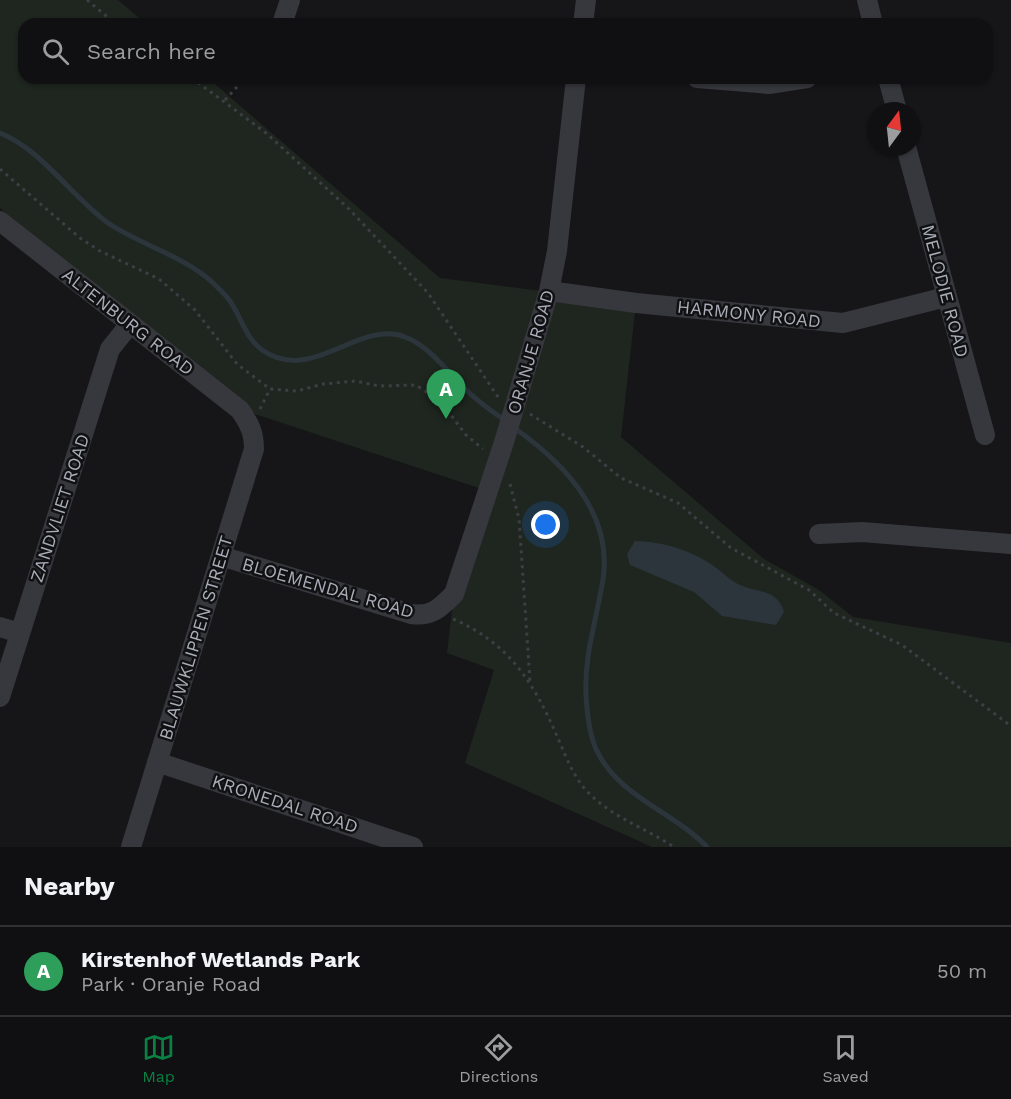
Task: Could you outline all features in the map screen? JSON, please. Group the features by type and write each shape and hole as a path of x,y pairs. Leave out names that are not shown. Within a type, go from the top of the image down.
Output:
{"street":[{"path":"284,18 290,0"},
{"path":"584,18 586,0"},
{"path":"867,0 872,18"},
{"name":"ORANJE ROAD","path":"436,612 454,594 506,439 549,291 557,250 575,84"},
{"path":"890,84 895,102"},
{"name":"MELODIE ROAD","path":"908,156 985,435"},
{"name":"ALTENBURG ROAD","path":"0,221 240,410 252,427"},
{"name":"HARMONY ROAD","path":"549,291 636,303 843,323 946,297"},
{"name":"ZANDVLIET ROAD","path":"0,697 110,349 130,324"},
{"name":"BLAUWKLIPPEN STREET","path":"130,847 254,449 252,427"},
{"path":"819,534 862,532 1011,544"},
{"name":"BLOEMENDAL ROAD","path":"221,556 411,614 423,616 436,612"},
{"path":"0,627 20,633"},
{"name":"KRONEDAL ROAD","path":"157,762 360,838 414,847"}],"path":[{"path":"87,0 109,18"},
{"path":"201,84 266,133 348,209 428,293 491,387 515,410 583,447 621,478 678,503 731,548 809,590 834,613 902,645 1011,726"},
{"path":"225,100 240,84"},
{"path":"0,169 100,252 130,264 166,285 195,310 237,364 256,381 270,389 297,392 323,384 356,381 379,386 416,385 441,402 466,435 498,462 508,477 519,519 530,681"},
{"path":"436,612 461,622 489,639 530,681 573,771 585,788 619,817 674,847"}],"shaded area":[{"path":"0,0 118,0 139,18 18,18 18,84 215,84 440,278 636,303 621,437 764,559 819,590 853,617 1011,643 1011,847 652,847 465,763 494,670 447,653 454,594 488,491 255,414 0,208"},
{"path":"635,541 672,546 698,556 736,583 776,598 784,612 776,625 722,616 694,592 630,565 627,554"}],"waterway":[{"path":"0,133 15,140 43,161 108,223 187,264 211,281 230,301 247,333 262,350 281,359 299,360 317,357 370,336 387,334 405,337 422,346 473,396 506,421"},
{"path":"513,427 550,456 566,473 592,511 600,532 604,555 603,579 589,651 586,680 586,702 596,749 605,765 618,779 707,847"}],"place":[{"name":"Kirstenhof Wetlands Park","path":"446,419"}]}
